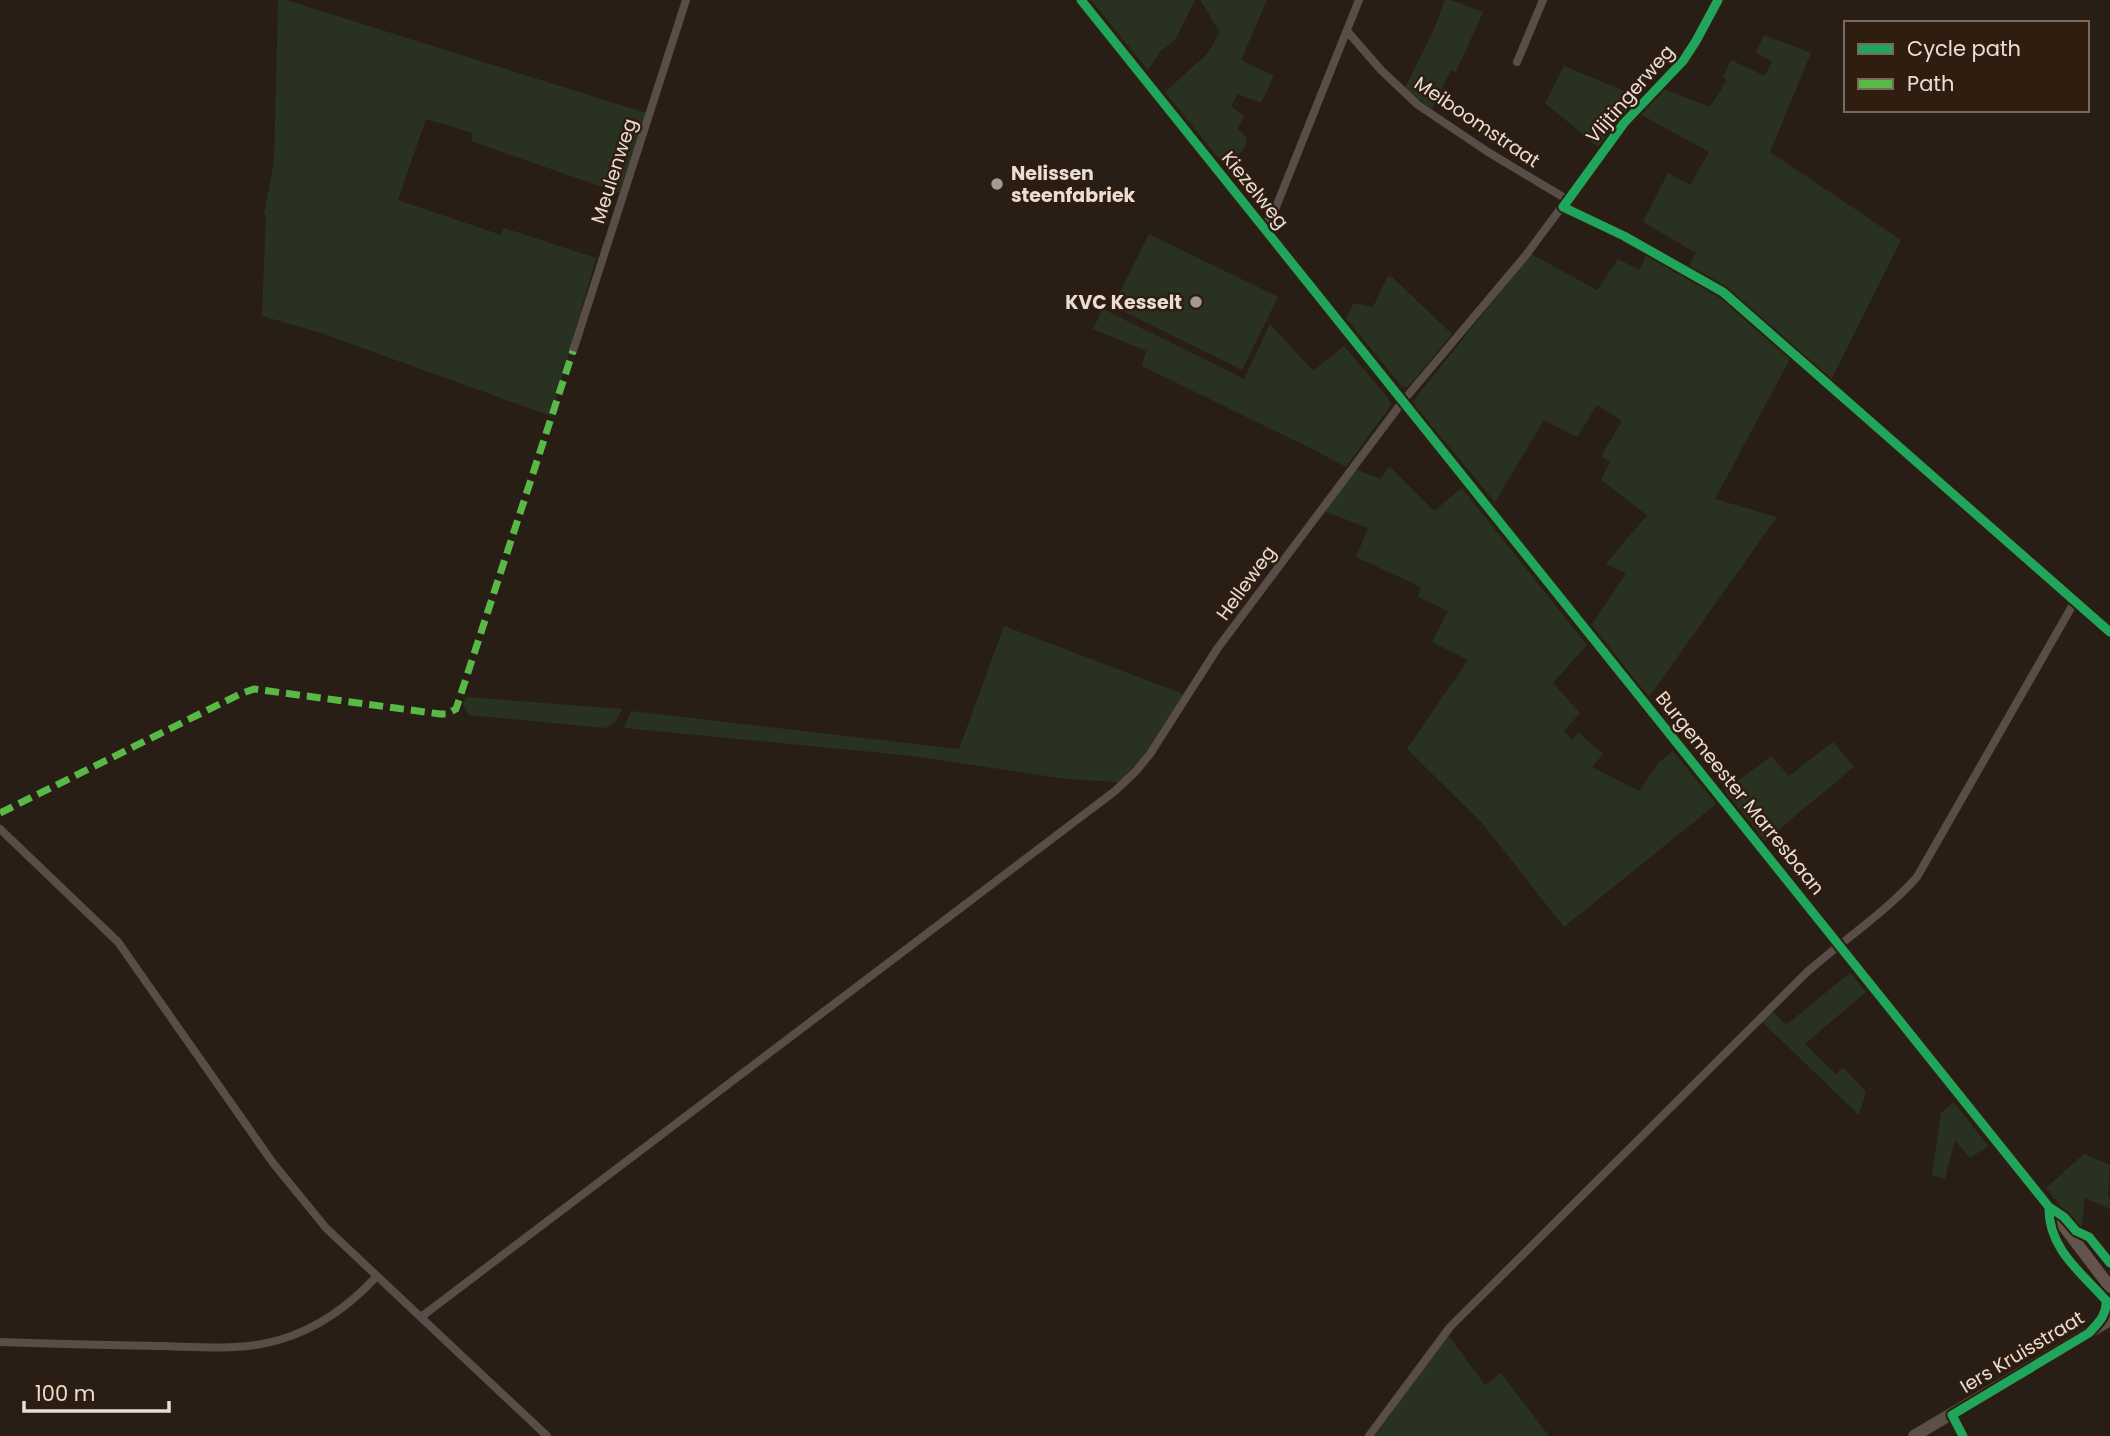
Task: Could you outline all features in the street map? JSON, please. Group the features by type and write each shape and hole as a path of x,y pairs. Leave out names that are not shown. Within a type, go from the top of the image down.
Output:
{"main road":[{"name":"Kiezelweg","path":"1081,0 1403,401"},
{"name":"Burgemeester Marresbaan","path":"1403,401 2049,1207 2110,1287"}],"street":[{"name":"Meulenweg","path":"573,351 686,0"},
{"path":"1262,226 1272,217 1359,0"},
{"path":"1517,62 1543,0"},
{"name":"Vlijtingerweg","path":"1403,401 1526,254 1624,123 1683,61 1718,0"},
{"name":"Meiboomstraat","path":"1347,31 1381,71 1418,106 1565,203 1723,292 2110,632"},
{"name":"Helleweg","path":"421,1317 1120,786 1150,754 1217,649 1403,401"},
{"path":"1369,1436 1450,1326 1796,984 1838,944 1893,901 1917,877 2075,601"},
{"path":"0,829 118,942 296,1194 326,1228 547,1436"},
{"path":"0,1342 256,1345 290,1336 332,1316 359,1295 377,1276"},
{"name":"Iers Kruisstraat","path":"1914,1436 2110,1320"},
{"path":"1952,1415 1963,1436"}],"green space":[{"path":"278,0 286,0 646,113 619,193 471,141 473,133 426,119 398,200 501,235 504,228 596,258 551,416 318,332 262,316 264,214 274,162"},
{"path":"1091,0 1195,0 1175,40 1161,51 1148,70"},
{"path":"1200,0 1267,0 1241,60 1274,76 1261,103 1238,94 1231,106 1244,117 1237,128 1247,141 1240,154 1224,165 1165,92 1208,53 1220,32"},
{"path":"1445,0 1483,12 1456,72 1451,70 1432,110 1405,88"},
{"path":"1764,35 1811,53 1770,152 1901,240 1831,380 1720,286 1688,268 1696,253 1643,222 1668,173 1690,185 1709,152 1638,113 1663,89 1710,107 1727,80 1723,77 1731,60 1765,76 1772,62 1756,52"},
{"path":"1564,66 1641,98 1598,147 1545,103"},
{"name":"KVC Kesselt","path":"1149,234 1278,297 1242,370 1113,306"},
{"path":"1647,253 1714,291 1792,355 1715,499 1777,517 1649,697 1592,625 1626,573 1606,564 1647,515 1601,480 1610,462 1601,456 1622,421 1597,405 1577,437 1544,420 1495,502 1413,401 1531,254 1597,290 1618,259 1640,270"},
{"path":"1388,276 1452,334 1408,387 1402,387 1346,318 1354,303 1373,307"},
{"path":"1103,309 1244,379 1270,324 1313,371 1344,346 1391,405 1346,467 1142,366 1146,351 1093,329"},
{"path":"1389,466 1434,511 1462,488 1587,645 1553,683 1580,713 1564,731 1572,740 1579,733 1603,754 1592,767 1639,791 1658,763 1673,751 1716,804 1564,927 1482,823 1407,749 1468,660 1432,642 1448,611 1418,597 1421,587 1356,557 1368,528 1324,511 1355,469 1381,479"},
{"path":"1004,626 1183,694 1143,757 1119,782 1066,779 913,756 624,728 631,711 959,749"},
{"path":"467,697 622,709 616,721 605,728 468,715 463,704"},
{"path":"1833,742 1854,767 1765,841 1725,791 1771,756 1789,776"},
{"path":"1850,973 1866,992 1805,1044 1836,1074 1843,1067 1866,1092 1859,1115 1761,1021 1772,1010 1786,1025"},
{"path":"1954,1102 1988,1146 1970,1158 1955,1140 1945,1179 1932,1175 1941,1113"},
{"path":"2084,1154 2110,1165 2110,1209 2085,1198 2081,1232 2046,1188"},
{"path":"1448,1335 1485,1385 1501,1373 1549,1436 1375,1436"}],"marked path":[{"path":"0,813 254,689 440,714 456,709 573,351"}],"cycle path":[{"path":"1081,0 2049,1207 2064,1217 2076,1231 2089,1237 2110,1263"},
{"path":"1718,0 1683,61 1624,123 1563,207 1624,236 1723,292 2110,632"},
{"path":"2049,1207 2050,1223 2061,1249 2110,1305"},
{"path":"1963,1436 1952,1415 2089,1333 2103,1315 2106,1301"}],"place":[{"name":"Nelissen steenfabriek","path":"997,184"},
{"name":"KVC Kesselt","path":"1196,302"}]}
